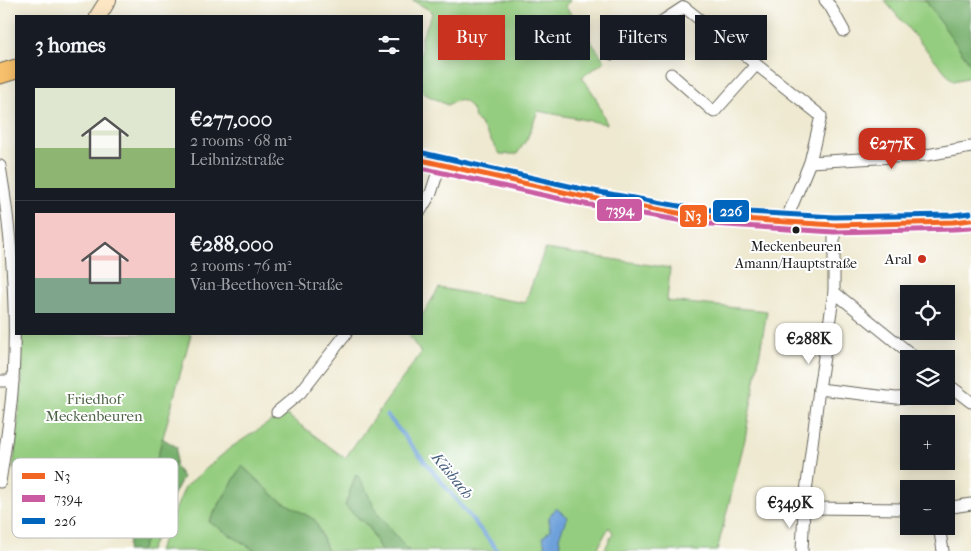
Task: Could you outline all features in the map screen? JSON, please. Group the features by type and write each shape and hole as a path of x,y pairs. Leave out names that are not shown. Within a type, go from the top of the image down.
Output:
{"main road":[{"path":"99,15 108,0"},
{"path":"0,74 15,69"},
{"path":"423,161 581,196 695,216 834,224 954,222 971,220"}],"street":[{"path":"825,0 844,31"},
{"path":"670,15 688,3 756,64 821,116 810,162 789,213 788,222"},
{"path":"671,74 714,112 756,64"},
{"path":"810,162 926,155 971,147"},
{"path":"423,207 431,193 440,165"},
{"path":"0,166 12,212 15,298 13,381 0,482"},
{"path":"802,551 804,508 819,389 834,292 834,224"},
{"path":"834,292 906,350"},
{"path":"277,412 300,393 345,335"},
{"path":"0,381 13,381"},
{"path":"819,389 900,398"},
{"path":"955,390 971,402"},
{"path":"955,507 971,504"},
{"path":"804,508 900,509"},
{"path":"940,535 943,551"}],"green space":[{"path":"412,0 571,0 565,6 572,15 515,15 515,60 590,60 590,40 600,54 600,60 605,61 582,77 595,96 607,124 538,111 527,139 517,154 500,154 466,102 458,101 447,105 423,93 423,34 433,12"},
{"path":"884,0 925,0 971,65 971,77 953,81"},
{"path":"925,0 971,0 971,65"},
{"path":"545,249 670,268 667,301 767,311 745,439 717,551 604,551 613,533 609,527 596,551 560,551 559,537 567,517 549,517 550,530 546,551 409,551 377,513 356,474 345,506 369,527 381,551 328,551 315,520 278,499 242,466 209,521 256,551 158,551 163,538 178,538 178,504 185,487 230,448 284,413 345,458 421,353 409,336 423,335 423,314 439,288 525,303"},
{"name":"Friedhof Meckenbeuren","path":"21,335 191,335 157,458 14,458 22,380"},
{"path":"162,438 177,447 176,458 157,458"},
{"path":"242,466 278,499 315,520 328,551 256,551 209,522"},
{"path":"178,470 183,477 178,487"},
{"path":"356,474 377,513 409,551 381,551 369,527 345,506"},
{"path":"129,538 146,538 141,551 127,551"},
{"path":"146,538 155,538 150,551 141,551"}],"water":[{"path":"556,508 567,517 559,537 561,550 546,551 543,537 550,530 549,517"}],"waterway":[{"name":"Käsbach","path":"387,415 498,551"}],"transit line":[{"name":"226","path":"423,153 582,189 696,209 834,217 970,213"},
{"name":"N3","path":"423,160 581,196 695,216 834,225 971,220"},
{"name":"7394","path":"423,168 579,203 695,223 834,232 971,228"}],"place":[{"name":"Meckenbeuren Amann/Hauptstraße","path":"796,230"},
{"name":"Aral","path":"922,259"}]}
